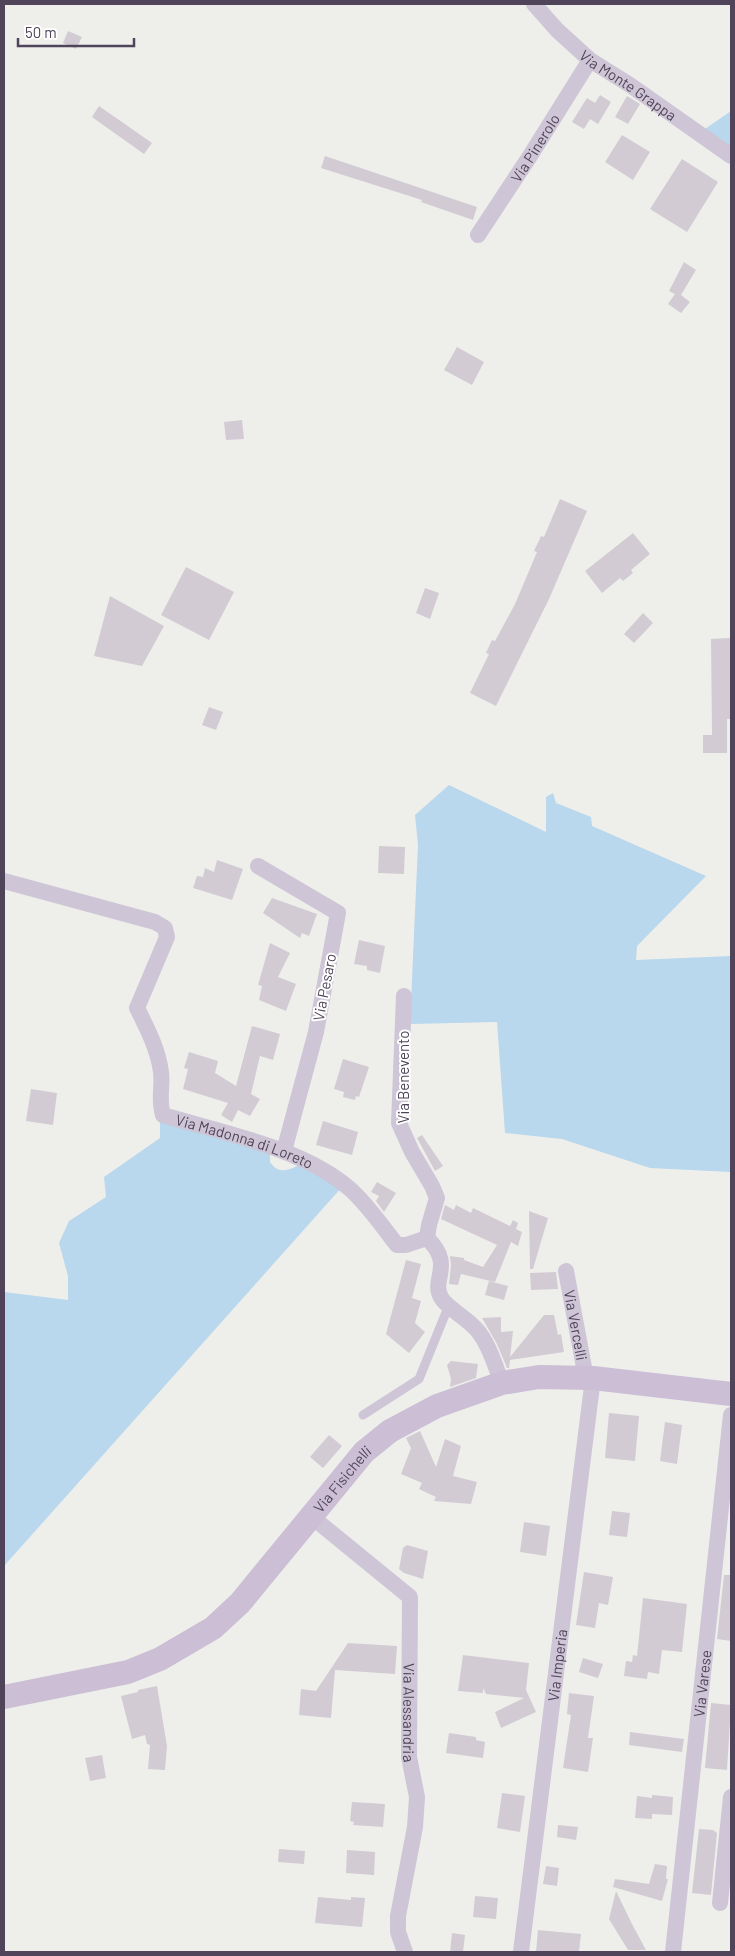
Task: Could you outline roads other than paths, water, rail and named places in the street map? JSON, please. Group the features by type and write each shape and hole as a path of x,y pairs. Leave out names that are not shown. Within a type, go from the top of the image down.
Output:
{"main road":[{"name":"Via Fisichelli","path":"4,1697 128,1672 160,1659 213,1628 240,1603 364,1452 390,1431 437,1406 502,1383 539,1377 590,1378 731,1394"}],"street":[{"name":"Via Monte Grappa","path":"534,4 557,30 590,60 630,85 731,156"},
{"name":"Via Pinerolo","path":"478,235 590,60"},
{"name":"Via Pesaro","path":"258,866 338,913 316,1032 284,1151"},
{"name":"Via Madonna di Loreto","path":"4,881 155,922 165,928 168,938 137,1008 153,1040 161,1072 160,1104 163,1115 284,1151 306,1161 336,1178 360,1198 397,1245 406,1245 427,1238"},
{"name":"Via Benevento","path":"404,996 400,1123 412,1152 437,1198 427,1238"},
{"path":"427,1238 437,1248 442,1259 439,1290 442,1299 478,1331 502,1383"},
{"name":"Via Vercelli","path":"566,1271 590,1378"},
{"name":"Via Imperia","path":"521,1952 590,1378"},
{"name":"Via Varese","path":"673,1952 731,1415"},
{"name":"Via Alessandria","path":"312,1517 410,1597 409,1757 417,1797 416,1827 398,1916 398,1932 405,1952"},
{"path":"720,1903 731,1797"}],"lane":[{"path":"363,1414 419,1379 449,1305"}]}
